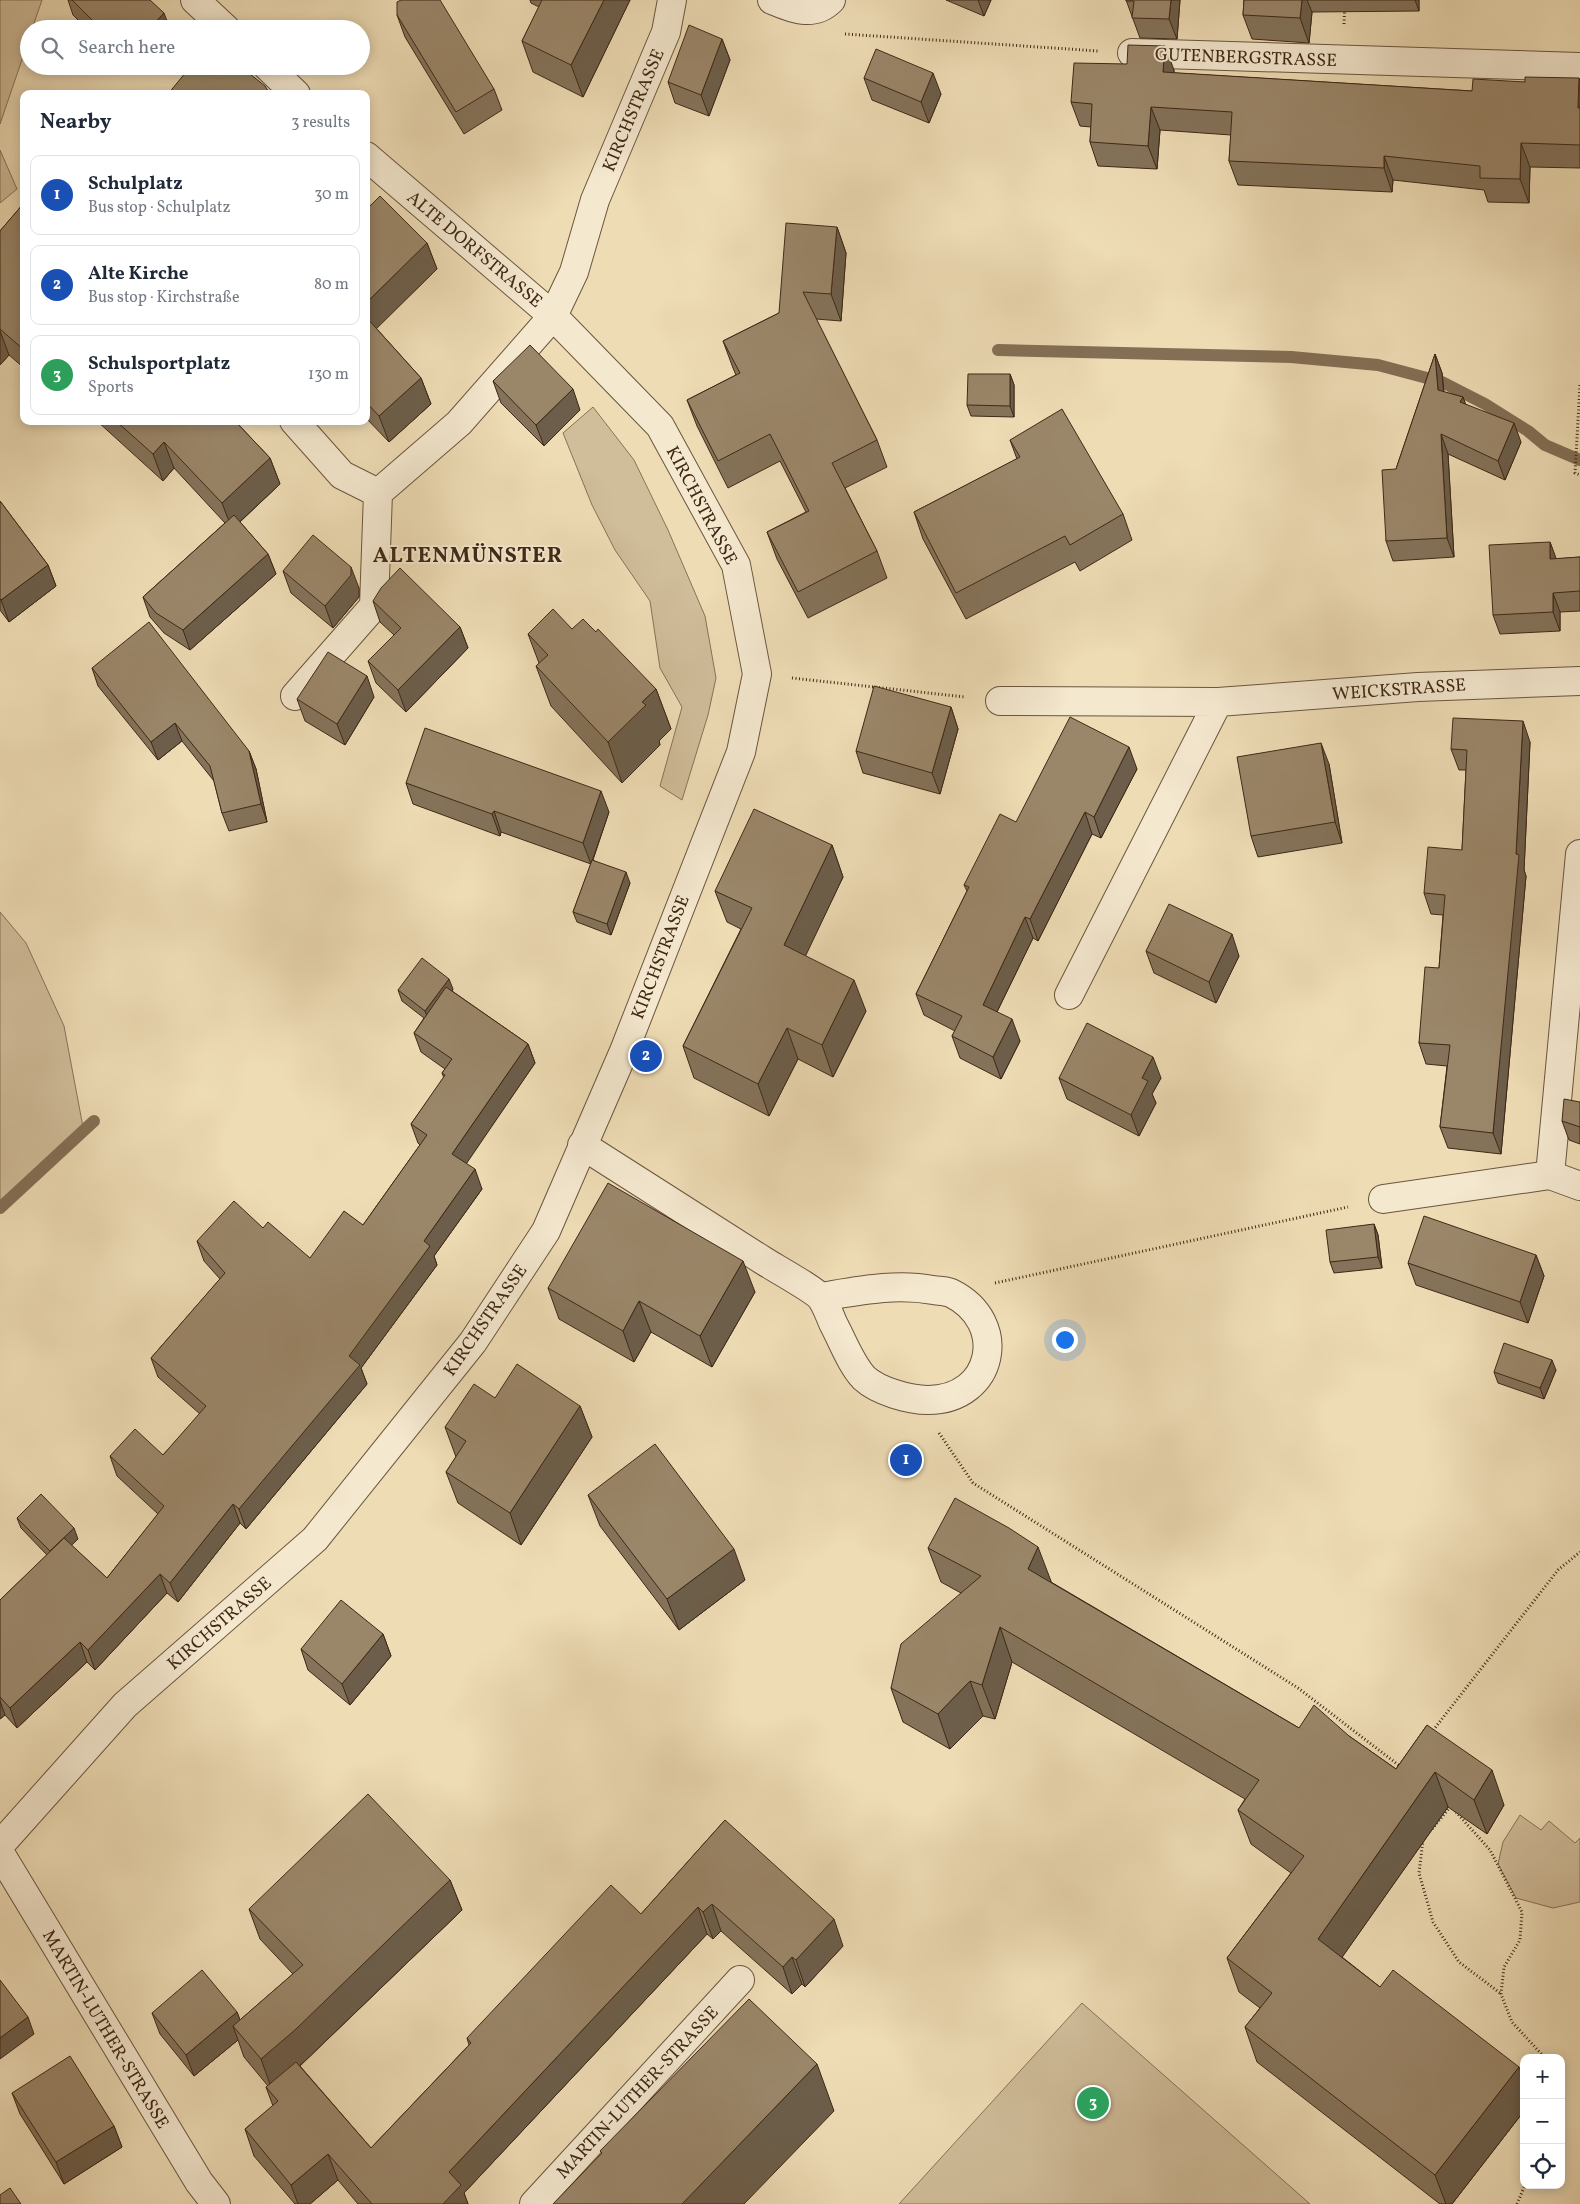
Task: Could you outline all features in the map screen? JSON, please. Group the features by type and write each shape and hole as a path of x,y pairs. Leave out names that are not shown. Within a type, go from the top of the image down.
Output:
{"street":[{"path":"196,0 217,20"},
{"name":"KIRCHSTRASSE","path":"0,1845 125,1705 315,1540 473,1342 546,1231 624,1051 741,752 757,674 736,565 660,426 553,316 574,272 595,200 666,32 672,0"},
{"path":"772,0 798,11 812,10 831,0"},
{"name":"GUTENBERGSTRASSE","path":"1132,53 1580,67"},
{"path":"276,75 292,90"},
{"name":"ALTE DORFSTRASSE","path":"370,159 553,316 459,423 378,494"},
{"path":"294,696 374,606 378,494 342,475 298,425"},
{"name":"WEICKSTRASSE","path":"1000,701 1218,702 1418,687 1580,681"},
{"path":"1069,995 1218,702"},
{"path":"1550,1175 1580,854"},
{"path":"582,1145 820,1297 847,1352 865,1378 892,1394 916,1400 938,1400 958,1393 975,1383 986,1364 989,1344 983,1326 972,1307 950,1293 919,1287 887,1286 820,1297"},
{"path":"1383,1200 1550,1175 1580,1186"},
{"name":"MARTIN-LUTHER-STRASSE","path":"0,1853 109,2036 200,2182 216,2204"},
{"name":"MARTIN-LUTHER-STRASSE","path":"534,2204 740,1980"}],"path":[{"name":"GUTENBERGSTRASSE","path":"798,11 848,35 1132,53"},
{"path":"1580,385 1575,472 1580,475"},
{"path":"757,674 1000,701"},
{"path":"950,1293 1383,1200"},
{"path":"916,1400 972,1483 1298,1688 1403,1769"},
{"path":"1427,1738 1558,1570 1580,1552"},
{"path":"1444,1801 1451,1806 1490,1850 1522,1912 1520,1940 1504,1968 1501,1994 1512,2022 1541,2054"},
{"path":"1451,1806 1423,1839 1419,1873 1433,1922 1458,1962 1501,1994"},
{"path":"1517,2204 1523,2189"}],"shaded area":[{"path":"0,0 42,0 35,20 20,20 20,65 0,124"},
{"path":"0,150 17,189 0,203"},
{"path":"593,407 634,460 668,530 705,616 716,678 708,715 682,800 660,786 682,707 660,668 650,601 615,550 592,505 563,433"},
{"path":"0,912 26,943 64,1026 83,1127 0,1205"},
{"path":"1520,1815 1541,1830 1549,1821 1575,1843 1580,1838 1580,1902 1553,1908 1516,1898 1498,1864 1503,1842"},
{"path":"1082,2003 1310,2204 899,2204"}],"building":[{"path":"72,0 150,0 164,13 157,20 92,20"},
{"path":"401,0 440,0 494,89 456,112 397,15 397,2"},
{"path":"542,0 604,0 571,65 522,41"},
{"path":"1126,0 1171,0 1169,19 1132,18 1134,1"},
{"path":"1244,0 1302,0 1300,18 1243,15"},
{"path":"689,25 722,39 701,95 668,82"},
{"path":"1128,45 1165,46 1163,72 1472,91 1473,79 1525,82 1525,77 1579,78 1580,145 1521,143 1520,179 1480,178 1480,166 1384,156 1384,168 1229,161 1232,112 1151,107 1148,146 1090,142 1092,104 1071,102 1074,63 1127,64"},
{"path":"876,49 933,73 921,102 864,78"},
{"path":"184,75 251,75 268,90 171,90"},
{"path":"380,196 427,243 370,299 370,206"},
{"path":"20,208 20,346 0,329 0,231"},
{"path":"786,223 837,227 831,294 803,292 877,440 832,463 877,551 798,592 767,532 809,511 770,434 718,461 687,400 740,373 723,341 779,313"},
{"path":"370,321 421,378 379,416 370,406"},
{"path":"530,345 573,389 536,425 493,381"},
{"path":"1435,354 1438,390 1463,397 1460,402 1514,423 1498,461 1441,434 1447,538 1386,541 1382,470 1396,469"},
{"path":"968,374 1010,374 1010,406 967,405"},
{"path":"1062,409 1123,514 1070,545 1065,536 956,593 914,512 1020,457 1010,440"},
{"path":"120,425 239,425 270,458 222,503 164,442 153,454"},
{"path":"0,501 48,565 1,600 0,599"},
{"path":"234,515 268,554 183,630 156,613 143,597"},
{"path":"313,535 351,567 351,575 325,606 283,571"},
{"path":"1550,542 1550,559 1580,557 1580,591 1553,593 1553,612 1493,615 1489,545"},
{"path":"400,568 460,627 398,690 368,661 401,628 373,601 381,588"},
{"path":"553,609 572,629 583,619 596,632 598,629 656,689 642,702 646,705 608,742 536,666 548,655 528,634"},
{"path":"149,622 249,751 261,804 222,813 210,766 175,723 151,742 92,668"},
{"path":"328,652 367,676 337,724 297,699"},
{"path":"874,686 951,707 932,773 856,751"},
{"path":"1070,717 1129,747 1094,817 1085,812 1030,919 1025,917 983,1005 1012,1019 993,1057 952,1036 962,1016 916,994 969,887 964,885 1000,814 1016,822"},
{"path":"1453,718 1523,721 1516,854 1519,855 1493,1133 1440,1127 1450,1045 1419,1043 1425,967 1439,968 1445,895 1424,893 1428,847 1462,850 1467,750 1451,749"},
{"path":"425,728 601,791 583,843 494,811 492,814 406,783"},
{"path":"1321,743 1335,822 1251,836 1237,757"},
{"path":"754,809 832,845 784,945 854,980 822,1045 787,1028 758,1084 683,1046 752,908 715,891"},
{"path":"592,860 626,872 607,924 573,912"},
{"path":"1169,904 1232,934 1209,982 1146,951"},
{"path":"422,958 449,979 425,1011 398,990"},
{"path":"446,987 528,1044 452,1154 475,1169 424,1241 430,1246 349,1356 360,1365 239,1509 233,1504 170,1583 160,1574 88,1650 80,1642 10,1708 0,1697 0,1600 64,1538 107,1578 164,1506 110,1456 135,1429 163,1455 206,1406 151,1358 225,1273 197,1241 234,1201 263,1228 268,1222 310,1258 344,1211 363,1225 427,1135 411,1124 445,1075 442,1073 452,1059 414,1033"},
{"path":"1087,1023 1153,1057 1142,1078 1148,1081 1131,1115 1059,1078"},
{"path":"1564,1099 1580,1102 1580,1127 1562,1121"},
{"path":"608,1183 743,1261 700,1336 639,1301 623,1331 548,1288"},
{"path":"1424,1216 1536,1255 1520,1302 1408,1263"},
{"path":"1374,1224 1378,1257 1330,1262 1326,1230"},
{"path":"1504,1343 1552,1360 1540,1388 1494,1372"},
{"path":"517,1364 580,1406 510,1513 446,1472 466,1441 445,1427 474,1384 495,1398"},
{"path":"655,1444 734,1549 667,1599 588,1495"},
{"path":"41,1494 74,1528 50,1551 17,1518"},
{"path":"955,1498 1009,1528 1038,1547 1028,1569 1299,1728 1314,1705 1349,1736 1396,1769 1427,1725 1492,1770 1474,1800 1435,1772 1318,1939 1380,1987 1393,1970 1519,2067 1435,2175 1245,2027 1272,1993 1227,1958 1304,1856 1238,1810 1259,1780 1000,1627 982,1685 970,1681 938,1714 891,1688 901,1644 981,1576 928,1548"},
{"path":"341,1600 383,1634 342,1684 301,1649"},
{"path":"368,1794 450,1880 296,2029 261,2059 233,2026 303,1965 249,1909"},
{"path":"725,1820 834,1919 796,1960 792,1957 783,1967 712,1904 703,1912 698,1907 449,2172 461,2185 443,2204 372,2204 328,2154 291,2185 245,2129 278,2101 266,2087 296,2062 371,2148 471,2043 467,2038 611,1885 641,1914"},
{"path":"202,1970 237,2012 186,2055 152,2013"},
{"path":"0,1980 28,2017 0,2038"},
{"path":"749,1999 817,2064 682,2204 553,2204 602,2153 600,2151"},
{"path":"70,2056 114,2126 56,2162 12,2093"},
{"path":"10,2188 21,2204 0,2204 0,2195"}],"waterway":[{"path":"998,350 1291,357 1378,365 1442,382 1485,404 1528,431 1545,445 1580,460"},
{"path":"0,1208 94,1121"}],"place":[{"name":"Alte Kirche","path":"646,1056"},
{"name":"Schulplatz","path":"906,1460"},
{"name":"Schulsportplatz","path":"1093,2103"}],"district":[{"name":"ALTENMÜNSTER","path":"468,554"}]}
